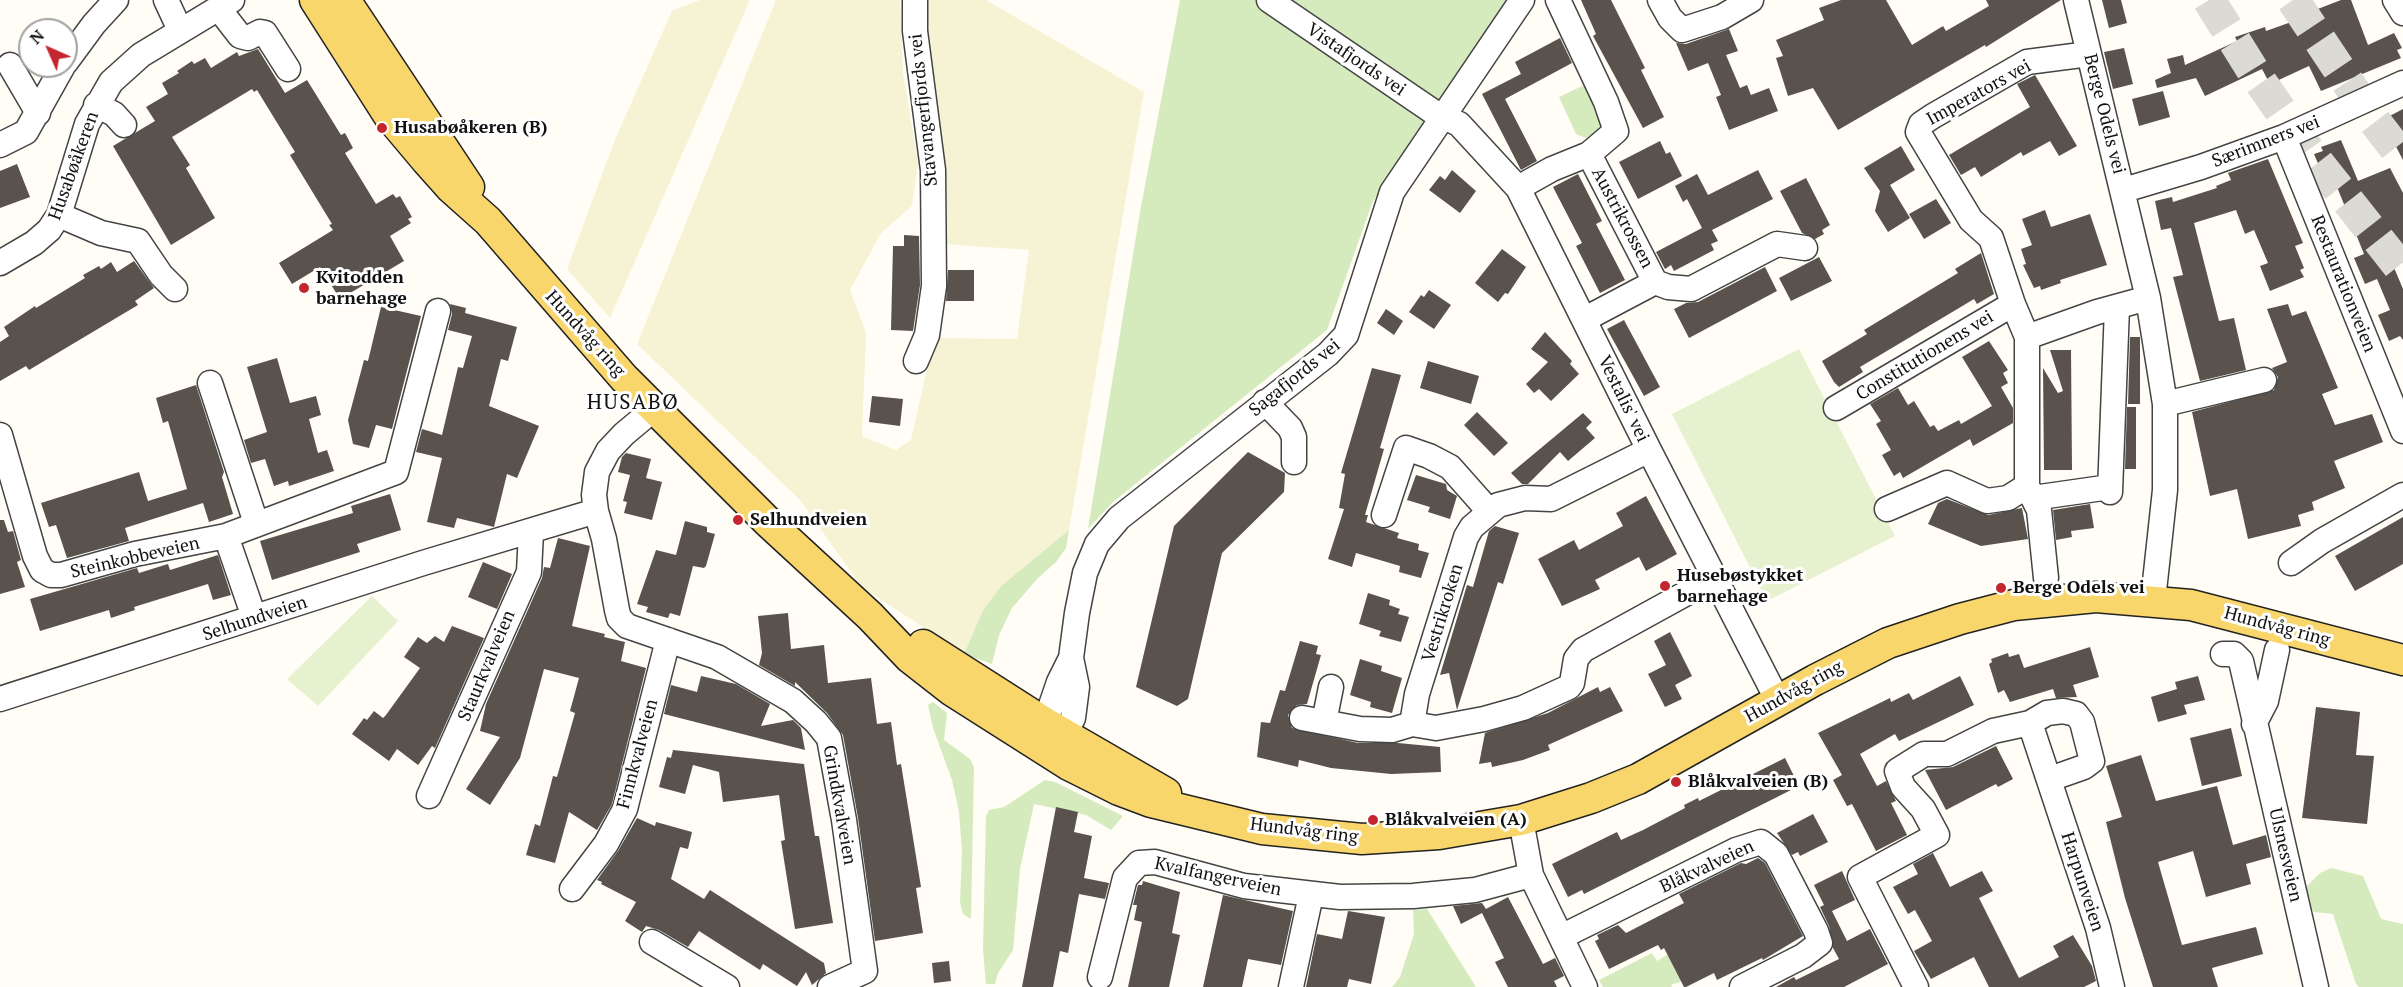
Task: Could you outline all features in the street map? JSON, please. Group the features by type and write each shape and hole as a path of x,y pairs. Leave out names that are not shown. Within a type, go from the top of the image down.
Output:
{"main road":[{"name":"Hundvåg ring","path":"315,0 388,116 451,188 488,221 571,320 654,409 760,515 870,616 910,658 928,672 980,710 1052,736 1119,790 1151,802 1262,829 1362,839 1439,834 1521,820 1591,798 1638,779 1888,643 1960,619 2014,605 2096,597 2153,600 2229,613 2403,660"},
{"name":"Hundvåg ring","path":"345,0 401,87 462,174 488,221"}],"street":[{"path":"78,46 116,0"},
{"path":"166,0 180,30"},
{"name":"Stavangerfjords vei","path":"915,0 915,31 933,170 934,286 927,335 915,361"},
{"name":"Vistafjords vei","path":"1269,0 1435,113 1445,116"},
{"name":"Sagafjords vei","path":"1052,736 1073,718 1077,687 1071,658 1085,573 1103,535 1119,518 1328,354 1346,335 1392,192 1522,0"},
{"name":"Austrikrossen","path":"1518,188 1552,169 1589,154 1613,135 1616,126 1558,0"},
{"path":"1660,0 1670,18 1682,30 1722,17 1751,0"},
{"name":"Berge Odels vei","path":"2076,0 2124,190 2148,298 2165,404 2165,490 2153,600"},
{"path":"2395,0 2403,13"},
{"path":"230,3 240,36 248,38 260,32 265,33 288,69"},
{"name":"Husabøåkeren","path":"0,263 34,243 50,230 59,215 77,163 82,136 96,105 111,82 131,62 180,30 230,3"},
{"name":"Imperators vei","path":"1981,228 1963,207 1919,135 1919,127 1933,116 2027,62 2089,54"},
{"path":"10,65 38,113"},
{"path":"0,145 26,132 57,78"},
{"name":"Særimners vei","path":"2124,190 2201,167 2284,137 2403,83"},
{"path":"96,105 114,114 124,125"},
{"name":"Vestalis' vei","path":"1445,116 1459,124 1518,188 1778,701"},
{"name":"Restaurationveien","path":"2284,137 2403,431"},
{"name":"Austrikrossen","path":"1589,154 1654,282 1668,287 1691,289 1777,244 1805,248"},
{"path":"59,215 101,233 138,241 161,275 175,288"},
{"name":"Constitutionens vei","path":"1981,228 1991,238 2013,304 2027,337 2030,492 2039,510 2046,578"},
{"name":"Austrikrossen","path":"1585,320 1654,282"},
{"path":"2027,337 2148,298"},
{"name":"Constitutionens vei","path":"1836,408 2013,304"},
{"path":"1887,509 1947,483 1987,501 2030,492 2110,490 2117,307"},
{"name":"Steinkobbeveien","path":"0,435 35,556 42,570 51,575 61,575 135,554 226,536 396,472 438,311"},
{"path":"2165,404 2265,380"},
{"path":"210,384 256,523"},
{"path":"1265,402 1290,428 1294,437 1294,462"},
{"path":"596,511 594,495 597,472 608,451 654,409"},
{"path":"1384,515 1406,448 1450,467 1489,511"},
{"name":"Vestrikroken","path":"1412,724 1417,694 1466,537 1472,527 1489,511 1515,499 1551,499 1649,450"},
{"path":"2291,563 2322,541 2403,495"},
{"name":"Selhundveien","path":"0,699 423,563 596,511"},
{"name":"Grindkvalveien","path":"596,511 604,539 619,618 637,631 717,657 793,701 816,722 829,738 844,820 865,971 830,987"},
{"name":"Staurkvalveien","path":"429,796 529,572 531,532"},
{"path":"226,536 254,617"},
{"path":"1331,687 1313,720 1377,730 1402,729 1412,724 1436,728 1467,723 1523,708 1560,692 1572,683 1574,665 1583,650 1714,578"},
{"name":"Finnkvalveien","path":"572,889 606,844 625,809 668,640"},
{"path":"2254,724 2266,701 2277,650"},
{"name":"Ulsnesveien","path":"2223,654 2234,654 2241,661 2316,987"},
{"path":"1916,987 1860,877 1937,835 1923,809 1900,781 1897,775 1899,768 1924,754 1947,754 1993,731 2030,723 2047,713 2063,711 2076,714 2082,722 2092,761 2084,767 2050,778"},
{"name":"Harpunveien","path":"2030,723 2098,928 2112,987"},
{"path":"1521,820 1531,875 1585,987"},
{"name":"Blåkvalveien","path":"1561,937 1743,847 1761,842 1776,854 1820,943 1803,956 1742,987"},
{"name":"Kvalfangerveien","path":"1100,977 1125,878 1140,863 1155,862 1222,881 1311,895 1368,898 1455,892 1497,886 1531,875"},
{"path":"1291,987 1311,895"},
{"path":"652,942 728,987"}],"shaded area":[{"path":"700,0 750,0 610,318 567,269 614,142 672,11"},
{"path":"776,0 900,0 903,73 918,162 912,206 881,233 850,290 866,333 862,436 896,450 911,440 934,338 1017,339 1029,250 942,244 917,0 986,0 1144,92 1069,530 1001,586 983,610 964,654 862,587 800,500 637,344"}],"green space":[{"path":"1180,0 1506,0 1373,201 1327,330 1113,502 1088,529 1140,212"},
{"path":"1595,80 1608,126 1586,138 1576,134 1559,97"},
{"path":"1799,349 1895,536 1767,601 1672,414"},
{"path":"1069,530 1066,548 1056,562 1038,578 1012,608 999,635 992,664 964,654 983,610 1001,586"},
{"path":"372,596 398,621 318,706 287,679"},
{"path":"933,702 947,713 944,740 970,759 974,767 971,919 963,914 960,902 962,852 959,812 952,780 933,728 928,705"},
{"path":"1045,780 1055,782 1123,816 1111,830 1086,815 1034,804 1020,869 1013,950 998,973 995,984 986,984 983,950 986,816 989,810 1004,807"},
{"path":"2331,868 2363,876 2381,919 2403,924 2403,987 2359,987 2356,984 2333,914 2314,912 2307,903 2307,886 2320,873"},
{"path":"1427,909 1476,987 1392,987 1400,977 1414,934 1413,910"},
{"path":"1675,950 1688,979 1671,985 1672,987 1603,987 1599,980 1652,953 1657,961"}],"building":[{"path":"1581,0 1611,0 1645,68 1641,70 1664,117 1643,128 1593,36 1596,34"},
{"path":"1841,0 1886,0 1912,45 1943,26 1946,31 1989,6 1986,0 2061,0 1986,47 1985,45 1838,130 1813,88 1788,96 1776,58 1783,56 1776,40 1824,20 1819,8"},
{"path":"2102,0 2121,0 2127,23 2109,28"},
{"path":"2341,0 2351,0 2368,45 2394,33 2402,48 2397,50 2401,58 2321,91 2309,66 2270,84 2262,69 2205,96 2196,78 2157,88 2155,80 2171,73 2167,59 2183,55 2185,65 2237,41 2235,37 2265,27 2266,31 2311,15 2310,12"},
{"path":"1729,29 1738,51 1726,55 1740,88 1747,85 1751,95 1769,88 1778,111 1729,130 1716,97 1721,95 1708,63 1688,71 1676,43 1686,44"},
{"path":"1560,38 1572,63 1505,99 1537,161 1521,170 1482,94 1521,74 1515,62"},
{"path":"2124,48 2133,84 2113,89 2104,52"},
{"path":"258,49 285,93 307,80 341,135 345,133 353,148 345,153 376,204 393,194 396,198 400,196 412,217 408,219 411,223 390,236 404,261 340,299 320,267 292,284 279,263 333,230 329,225 332,224 290,155 295,152 257,90 254,92 252,89 172,137 190,165 186,168 215,218 171,245 113,146 155,121 146,107 168,94 162,83 179,73 177,71 192,61 194,64 205,58 211,68 237,52 239,56"},
{"path":"2035,75 2077,146 2059,156 2050,141 2023,156 2021,152 1981,177 1975,167 1961,175 1949,155 2030,107 2017,84"},
{"path":"2163,91 2170,117 2139,126 2132,99"},
{"path":"2403,109 2403,160 2382,120"},
{"path":"2341,140 2358,181 2390,168 2403,193 2403,244 2387,251 2403,289 2403,340 2400,336 2389,341 2378,315 2390,310 2377,279 2365,284 2354,258 2364,254 2333,177 2325,180 2314,154 2323,151 2321,147"},
{"path":"1660,141 1666,154 1670,152 1682,176 1638,199 1619,162"},
{"path":"1901,146 1915,170 1890,185 1910,218 1888,232 1875,211 1880,191 1864,168"},
{"path":"2268,159 2303,243 2295,246 2304,268 2300,270 2304,277 2270,291 2260,266 2268,263 2254,230 2245,234 2236,210 2194,223 2219,321 2234,318 2246,370 2200,381 2173,277 2183,275 2171,228 2161,230 2155,201 2172,197 2173,202 2217,188 2216,186 2231,180 2228,173"},
{"path":"17,164 30,197 0,208 0,171"},
{"path":"1452,170 1476,191 1460,213 1429,190 1440,176 1445,180"},
{"path":"1758,170 1773,199 1712,230 1718,241 1711,244 1714,250 1674,271 1671,265 1665,269 1656,252 1702,228 1687,199 1683,202 1675,186 1697,174 1708,195"},
{"path":"1578,174 1602,221 1596,224 1625,280 1600,293 1576,246 1582,243 1553,187"},
{"path":"1806,178 1830,225 1822,230 1824,234 1815,239 1802,233 1780,191"},
{"path":"1936,199 1951,223 1924,239 1909,214"},
{"path":"2045,210 2051,227 2090,214 2107,265 2060,280 2061,283 2041,290 2040,286 2034,288 2023,265 2026,264 2021,249 2032,245 2022,219"},
{"path":"904,235 919,236 920,285 913,331 891,330 893,246 904,246"},
{"path":"1502,249 1526,267 1508,294 1505,293 1498,302 1475,283"},
{"path":"1981,253 1994,294 1977,304 1974,299 1860,367 1863,372 1839,387 1834,382 1822,361 1867,334 1864,330 1958,273 1955,269"},
{"path":"1819,257 1832,281 1791,301 1779,278"},
{"path":"134,261 154,288 135,301 138,305 29,370 26,366 0,381 0,342 9,336 4,327 35,306 36,308 85,278 83,275 99,266 101,269 111,262 117,272"},
{"path":"1765,267 1777,291 1689,338 1674,309 1686,303 1698,302"},
{"path":"948,270 974,270 974,301 946,301"},
{"path":"1429,290 1451,305 1434,329 1409,312 1421,295 1424,297"},
{"path":"450,304 466,308 465,313 517,327 508,361 501,359 489,406 539,426 517,478 507,474 494,527 457,518 454,528 427,522 442,458 416,452 422,429 442,435 458,367 463,368 472,336 448,330 452,314"},
{"path":"2288,304 2292,316 2306,311 2338,388 2322,394 2335,425 2372,414 2383,442 2334,461 2345,488 2312,502 2314,510 2298,515 2301,526 2248,539 2237,489 2210,496 2192,412 2274,390 2278,377 2272,368 2287,362 2267,309"},
{"path":"381,307 421,316 392,429 376,425 369,448 353,444 348,420 364,360 368,361"},
{"path":"1386,309 1403,321 1394,335 1377,323"},
{"path":"1624,320 1660,387 1644,396 1607,329"},
{"path":"1545,332 1572,361 1570,364 1579,374 1551,401 1539,389 1534,393 1526,384 1548,362 1531,349"},
{"path":"2130,337 2140,337 2140,404 2128,404"},
{"path":"1989,341 2008,370 2003,373 2008,383 2001,387 2013,408 2013,423 1973,446 1970,439 1903,478 1900,472 1894,476 1882,455 1891,450 1876,424 1881,421 1870,404 1898,388 1908,405 1914,401 1930,427 1934,425 1938,431 1959,420 1961,424 1992,406 1962,357"},
{"path":"2050,350 2071,350 2072,470 2044,470 2043,368 2058,393 2063,391"},
{"path":"277,358 290,403 316,396 321,415 309,419 318,453 327,450 334,471 289,486 288,481 274,486 265,459 251,463 244,440 267,432 247,367"},
{"path":"1428,361 1479,376 1471,404 1420,388"},
{"path":"1372,368 1401,375 1380,448 1384,449 1365,515 1368,515 1366,522 1399,533 1397,538 1419,544 1418,550 1429,553 1421,578 1399,572 1400,566 1356,553 1352,567 1328,559 1344,509 1339,508 1345,474 1341,473"},
{"path":"196,385 224,472 222,477 233,514 209,522 203,503 125,528 129,541 67,558 56,525 49,527 41,503 139,472 148,501 187,489 168,421 163,423 156,398"},
{"path":"872,396 903,399 900,426 869,422"},
{"path":"2127,407 2136,407 2136,469 2125,469"},
{"path":"1477,412 1508,443 1494,456 1464,425"},
{"path":"1583,413 1592,422 1586,428 1595,438 1568,461 1560,452 1528,484 1522,484 1511,473"},
{"path":"1248,452 1285,473 1284,492 1222,553 1188,699 1177,706 1136,687 1174,526"},
{"path":"626,453 651,459 646,478 662,482 652,520 624,513 627,502 623,501 630,475 618,472 622,457"},
{"path":"1416,475 1446,484 1447,490 1457,496 1450,519 1428,512 1430,507 1407,500"},
{"path":"390,494 401,530 357,544 360,552 272,580 260,541 353,513 351,506"},
{"path":"1646,496 1677,554 1646,571 1639,557 1595,580 1600,589 1562,606 1538,559 1574,540 1579,550 1623,526 1616,513"},
{"path":"1947,499 1988,515 2022,508 2028,539 1981,546 1928,524 1938,503"},
{"path":"2090,504 2094,528 2071,531 2072,537 2056,540 2053,510"},
{"path":"2403,517 2403,564 2355,591 2335,556"},
{"path":"0,520 4,520 8,532 13,531 21,560 17,562 25,587 0,594"},
{"path":"685,521 707,527 707,532 715,534 706,566 704,568 693,566 680,616 670,613 668,618 646,612 648,607 637,604 656,550 676,555"},
{"path":"1495,526 1519,533 1503,584 1498,582 1457,710 1449,673 1440,675 1467,585 1473,587 1489,531"},
{"path":"558,538 590,546 572,626 605,634 604,637 625,642 621,661 646,668 612,804 597,830 569,812 555,863 526,855 535,824 540,826 553,776 557,777 575,713 570,711 579,678 544,669 520,758 490,805 466,789 500,737 480,731 486,704 542,578 544,567 550,568"},
{"path":"218,555 231,595 213,600 208,584 134,607 135,610 111,618 109,610 40,631 30,599 137,568 139,573 168,564 170,570"},
{"path":"483,562 512,574 497,609 468,597"},
{"path":"1368,593 1390,600 1389,605 1400,609 1398,614 1409,617 1401,642 1379,636 1381,631 1359,624"},
{"path":"788,613 791,649 824,645 828,683 871,678 877,724 891,722 897,765 901,764 921,887 916,888 923,933 875,941 858,818 843,735 827,713 795,682 795,686 759,665 762,653 758,616"},
{"path":"452,626 484,638 435,748 432,746 418,765 397,749 389,761 352,734 364,718 367,720 374,711 383,718 420,668 404,657 418,637 427,643 435,636 444,642"},
{"path":"1670,632 1692,676 1675,685 1682,699 1665,707 1648,674 1666,665 1654,641"},
{"path":"1300,641 1318,646 1316,654 1321,655 1307,704 1297,705 1288,715 1292,728 1358,743 1398,743 1440,747 1441,772 1391,774 1331,768 1299,760 1298,767 1257,757 1261,722 1270,723 1280,690 1285,691"},
{"path":"2090,647 2099,677 2073,685 2077,697 2056,698 2053,689 2010,702 2004,690 1998,693 1989,664 1992,662 1991,659 2008,653 2009,657 2019,654 2024,668"},
{"path":"1360,659 1382,666 1381,671 1402,678 1392,713 1370,707 1371,702 1350,695"},
{"path":"701,676 736,684 770,704 761,726 793,720 801,728 805,750 664,714 671,685 697,692"},
{"path":"1960,676 1974,705 1899,741 1895,734 1860,754 1877,786 1886,781 1896,801 1891,803 1907,835 1876,851 1852,804 1847,806 1833,780 1842,775 1818,733 1890,698 1891,702 1909,693 1913,700"},
{"path":"2198,676 2205,700 2184,705 2187,714 2158,722 2151,697 2177,689 2175,682"},
{"path":"1598,687 1600,692 1610,687 1623,711 1548,745 1550,750 1523,760 1492,767 1491,762 1479,764 1485,733 1548,713"},
{"path":"2316,707 2360,712 2356,755 2374,756 2367,824 2302,818"},
{"path":"2231,728 2242,776 2202,786 2190,738"},
{"path":"1996,746 2013,779 1998,787 1996,784 1946,810 1925,770 1953,767"},
{"path":"673,750 804,764 815,836 819,836 833,923 795,929 781,841 785,840 779,795 723,802 719,772 693,765 685,794 659,787 667,757 671,758"},
{"path":"2141,755 2156,801 2217,786 2233,845 2266,835 2271,857 2246,864 2251,884 2206,897 2193,851 2158,862 2182,945 2256,927 2263,954 2212,968 2218,987 2153,987 2125,898 2106,822 2122,817 2106,766"},
{"path":"1785,758 1799,786 1584,894 1582,890 1568,897 1552,864 1617,832 1621,840 1643,830 1685,808 1684,805 1698,798 1699,801"},
{"path":"1056,807 1078,812 1074,832 1092,836 1084,878 1109,883 1105,899 1079,894 1068,953 1060,951 1053,987 1022,987"},
{"path":"1813,814 1828,842 1800,856 1798,852 1792,855 1777,833"},
{"path":"637,818 655,826 656,822 692,832 688,849 680,847 671,879 704,899 710,890 824,963 826,973 812,985 806,972 797,986 763,964 760,970 699,931 688,947 659,930 646,926 642,932 625,921 636,902 597,880 618,851"},
{"path":"1933,853 1950,887 1982,871 1993,891 1979,898 2019,978 2059,957 2053,946 2073,935 2092,966 2096,981 2084,987 1989,987 1974,957 1931,979 1914,951 1932,941 1915,910 1908,914 1893,887 1918,874 1913,864"},
{"path":"1758,858 1765,863 1803,936 1763,960 1762,958 1717,980 1714,973 1686,987 1664,948 1661,950 1658,945 1609,969 1595,941 1599,939 1597,935 1618,925 1626,933 1684,903 1679,894 1741,863 1746,864"},
{"path":"1842,871 1855,900 1832,911 1847,941 1870,929 1888,964 1844,987 1776,987 1794,977 1796,980 1839,959 1833,948 1829,926 1820,907 1824,905 1814,885"},
{"path":"1143,881 1180,892 1172,933 1180,935 1169,987 1128,987 1142,922 1134,920 1137,905 1133,905 1138,885 1142,885"},
{"path":"1223,895 1293,911 1281,965 1248,959 1242,987 1203,987"},
{"path":"1508,897 1543,964 1555,958 1564,976 1554,981 1557,987 1508,987 1495,962 1504,958 1482,913 1461,924 1453,906 1482,903 1486,909"},
{"path":"1348,911 1385,917 1371,984 1349,979 1347,987 1306,987 1317,934 1342,939"},
{"path":"949,961 951,981 934,983 932,963"}],"tunnel":[{"path":"2209,0 2255,74 2310,153 2403,271"},
{"path":"2293,0 2369,114 2403,158"}],"place":[{"name":"Husabøåkeren (B)","path":"382,128"},
{"name":"Kvitodden barnehage","path":"304,288"},
{"name":"Selhundveien","path":"738,520"},
{"name":"Husebøstykket barnehage","path":"1665,586"},
{"name":"Berge Odels vei","path":"2001,588"},
{"name":"Blåkvalveien (B)","path":"1676,782"},
{"name":"Blåkvalveien (A)","path":"1373,820"}],"district":[{"name":"HUSABØ","path":"633,403"}]}
